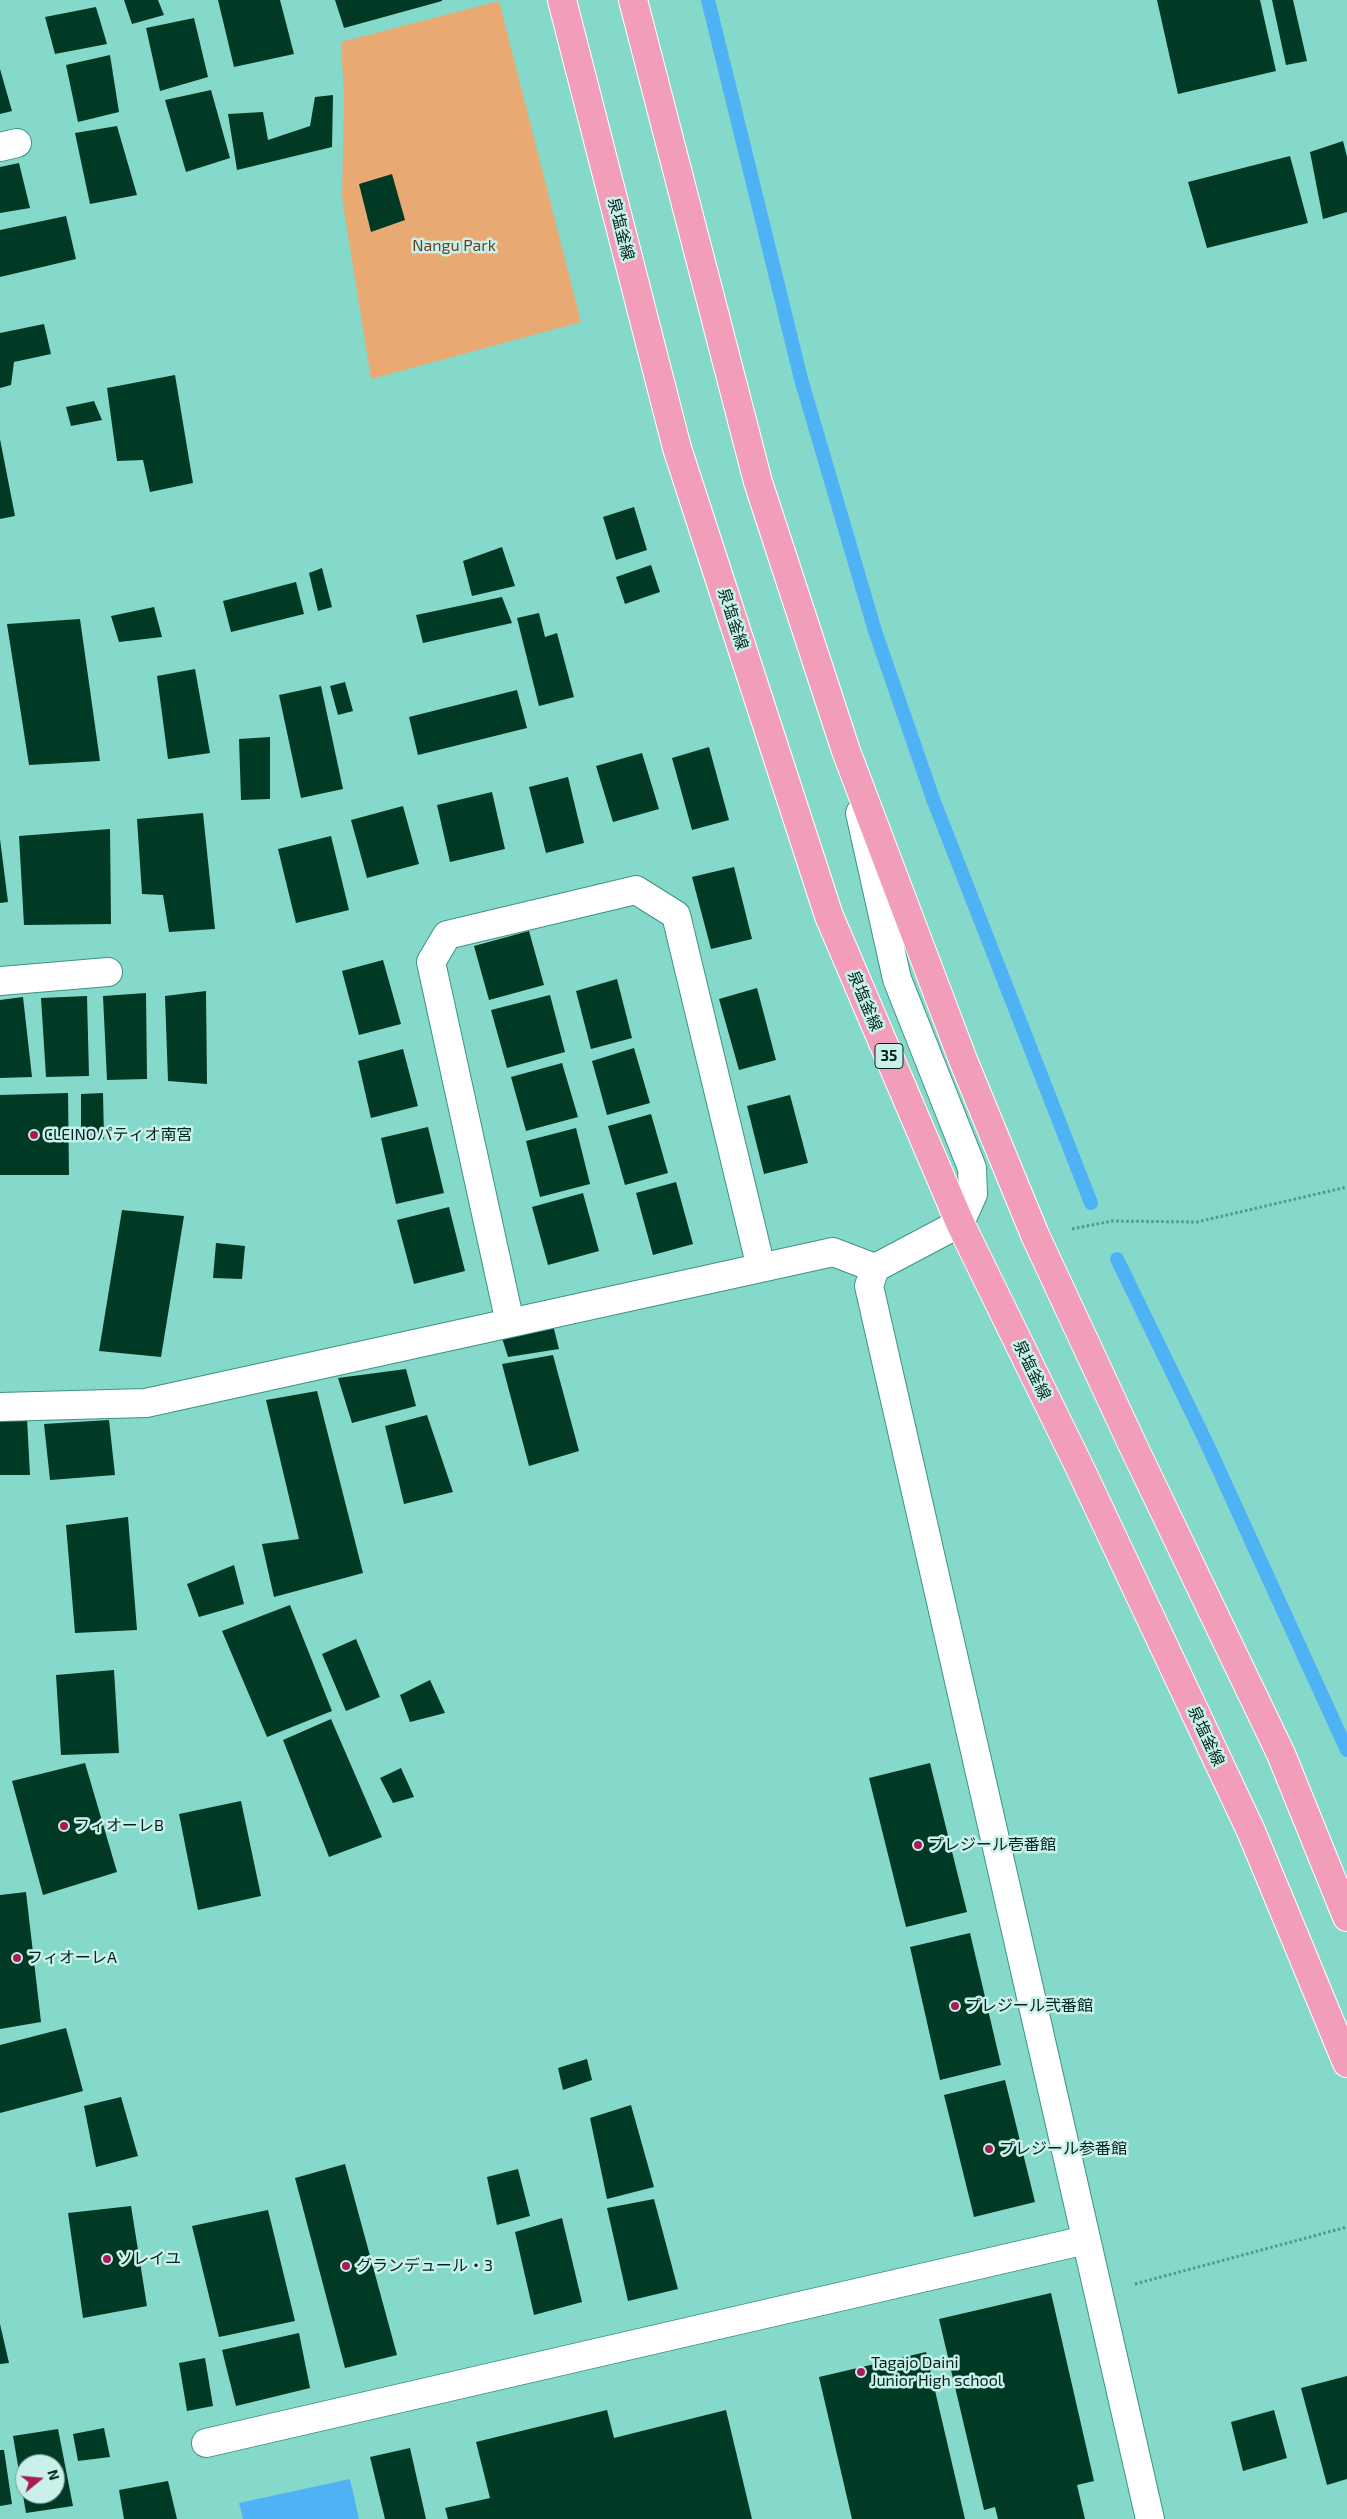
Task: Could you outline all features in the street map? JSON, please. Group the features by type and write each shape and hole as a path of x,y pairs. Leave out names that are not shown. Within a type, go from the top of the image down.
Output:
{"main road":[{"name":"泉塩釜線","path":"562,0 678,448 823,897 960,1223 1083,1475 1251,1831 1347,2063"},
{"path":"633,0 758,482 846,751 963,1060 1035,1235 1139,1459 1281,1754 1347,1917"}],"street":[{"path":"846,751 898,979 972,1168 973,1194 960,1223 875,1268 869,1286 1150,2519"},
{"path":"510,1324 431,962 447,935 636,890 676,915 761,1268"},
{"path":"0,981 108,972"},
{"path":"0,1407 146,1402 833,1252 875,1268"},
{"path":"206,2443 1086,2240"}],"path":[{"path":"1035,1235 1112,1222 1197,1222 1347,1187"},
{"path":"1098,2294 1347,2227"}],"green space":[{"name":"Nangu Park","path":"499,1 581,322 371,379 342,198 344,96 341,42"}],"water":[{"path":"350,2479 359,2519 243,2519 239,2503"}],"building":[{"path":"124,0 158,0 164,15 132,24"},
{"path":"218,0 280,0 294,54 234,67"},
{"path":"335,0 442,0 442,1 344,28"},
{"path":"1157,0 1260,0 1276,71 1178,94"},
{"path":"1272,0 1293,0 1307,61 1286,65"},
{"path":"96,7 107,44 55,54 45,17"},
{"path":"194,18 208,77 160,91 146,28"},
{"path":"110,55 119,112 78,122 66,65"},
{"path":"0,69 12,111 0,114"},
{"path":"211,90 230,158 186,172 165,100"},
{"path":"333,95 332,147 237,170 228,114 263,112 268,140 310,126 315,97"},
{"path":"117,126 137,195 90,204 75,133"},
{"path":"1343,141 1347,157 1347,212 1323,219 1310,152"},
{"path":"1290,156 1308,223 1207,248 1188,182"},
{"path":"19,163 30,208 0,213 0,167"},
{"path":"392,174 405,220 371,232 359,184"},
{"path":"66,216 76,259 0,277 0,230"},
{"path":"44,324 51,354 14,362 11,385 0,388 0,333"},
{"path":"175,375 193,483 150,492 143,460 117,461 107,388"},
{"path":"94,401 102,420 71,426 66,407"},
{"path":"0,439 15,516 0,519"},
{"path":"634,507 647,550 616,560 603,517"},
{"path":"502,547 515,586 472,596 463,561"},
{"path":"651,565 660,592 625,604 616,577"},
{"path":"322,568 332,607 318,611 309,573"},
{"path":"296,582 304,614 231,632 223,601"},
{"path":"502,597 512,623 423,643 416,615"},
{"path":"154,607 162,637 119,642 111,616"},
{"path":"539,613 545,637 557,633 574,697 539,706 517,618"},
{"path":"80,619 100,761 29,765 7,624"},
{"path":"195,669 210,753 168,759 157,676"},
{"path":"345,682 353,711 338,715 330,686"},
{"path":"321,686 343,789 301,798 279,695"},
{"path":"517,690 527,728 418,755 409,717"},
{"path":"270,737 270,799 241,800 239,739"},
{"path":"709,747 729,820 692,830 672,758"},
{"path":"642,753 659,809 613,822 596,766"},
{"path":"568,777 584,843 546,853 529,787"},
{"path":"492,792 505,849 450,862 437,805"},
{"path":"403,806 419,864 367,878 351,820"},
{"path":"203,813 215,929 169,932 163,895 142,894 137,819"},
{"path":"110,829 111,924 24,925 19,836"},
{"path":"331,836 349,910 296,923 278,849"},
{"path":"0,839 8,902 0,903"},
{"path":"734,867 752,939 711,949 692,877"},
{"path":"529,931 544,985 489,1000 474,946"},
{"path":"383,960 401,1024 359,1035 342,971"},
{"path":"617,979 632,1038 591,1049 576,991"},
{"path":"757,988 776,1060 739,1070 719,999"},
{"path":"206,991 207,1084 168,1081 165,996"},
{"path":"146,993 147,1079 107,1080 103,996"},
{"path":"550,995 565,1052 507,1068 491,1010"},
{"path":"87,996 89,1076 46,1077 41,998"},
{"path":"23,997 32,1077 0,1078 0,1000"},
{"path":"634,1048 650,1103 607,1115 592,1061"},
{"path":"403,1049 418,1106 371,1118 358,1061"},
{"path":"562,1063 578,1117 526,1131 511,1077"},
{"name":"CLEINOパティオ南宮","path":"68,1093 69,1175 0,1175 0,1095"},
{"path":"103,1093 104,1139 81,1141 81,1094"},
{"path":"790,1095 808,1163 764,1174 747,1106"},
{"path":"651,1114 668,1173 625,1185 608,1126"},
{"path":"428,1127 444,1193 396,1204 381,1138"},
{"path":"576,1128 590,1184 540,1197 526,1141"},
{"path":"676,1182 693,1244 653,1255 636,1193"},
{"path":"583,1193 599,1251 548,1265 532,1207"},
{"path":"449,1207 465,1271 414,1284 397,1220"},
{"path":"122,1210 184,1216 161,1357 99,1351"},
{"path":"216,1243 245,1246 242,1279 213,1278"},
{"path":"553,1325 559,1349 508,1357 502,1338"},
{"path":"553,1355 579,1451 529,1466 502,1364"},
{"path":"406,1369 416,1406 352,1423 338,1378"},
{"path":"317,1391 363,1573 274,1597 262,1544 299,1539 266,1400"},
{"path":"427,1415 453,1492 404,1504 385,1426"},
{"path":"27,1418 30,1475 0,1475 0,1420"},
{"path":"109,1420 115,1475 50,1480 44,1424"},
{"path":"128,1517 137,1630 75,1633 66,1525"},
{"path":"234,1565 244,1604 199,1617 187,1584"},
{"path":"290,1605 332,1711 267,1737 222,1631"},
{"path":"356,1639 380,1697 346,1711 322,1654"},
{"path":"114,1670 119,1753 61,1755 56,1675"},
{"path":"430,1680 445,1713 410,1722 400,1695"},
{"path":"331,1719 382,1837 329,1857 283,1740"},
{"name":"フィオーレB","path":"85,1763 117,1872 43,1895 12,1781"},
{"name":"プレジール壱番館","path":"930,1763 967,1912 906,1927 869,1778"},
{"path":"401,1768 414,1797 393,1803 380,1778"},
{"path":"241,1801 261,1896 198,1910 179,1814"},
{"name":"フィオーレA","path":"26,1892 41,2022 0,2029 0,1895"},
{"name":"プレジール弐番館","path":"970,1933 1001,2065 940,2080 910,1947"},
{"path":"66,2028 83,2091 0,2113 0,2045"},
{"path":"587,2059 592,2080 563,2090 558,2068"},
{"name":"プレジール参番館","path":"1005,2080 1035,2202 974,2217 944,2095"},
{"path":"121,2097 138,2156 96,2167 84,2106"},
{"path":"631,2105 654,2187 607,2199 590,2118"},
{"name":"グランデュール・3","path":"345,2164 397,2355 345,2368 295,2178"},
{"path":"518,2169 530,2216 497,2225 487,2177"},
{"path":"654,2199 678,2289 628,2301 607,2208"},
{"name":"ソレイユ","path":"131,2206 147,2306 83,2318 68,2213"},
{"path":"268,2210 295,2321 219,2337 192,2226"},
{"path":"562,2218 582,2302 534,2315 515,2232"},
{"path":"1051,2293 1094,2481 1077,2485 1085,2519 998,2519 995,2507 984,2510 939,2319"},
{"path":"0,2324 9,2363 0,2364"},
{"path":"299,2333 310,2388 236,2406 222,2350"},
{"path":"926,2352 965,2519 852,2519 819,2377"},
{"path":"205,2358 213,2406 187,2411 179,2363"},
{"path":"1347,2376 1347,2479 1327,2485 1301,2388"},
{"path":"607,2410 614,2438 726,2410 752,2519 448,2519 445,2508 490,2498 476,2442"},
{"path":"1274,2410 1287,2458 1243,2471 1231,2422"},
{"path":"104,2428 110,2457 78,2461 73,2434"},
{"path":"58,2429 63,2454 16,2454 13,2436"},
{"path":"410,2448 426,2519 385,2519 370,2457"},
{"path":"0,2450 4,2450 12,2504 0,2506"},
{"path":"65,2465 73,2506 26,2513 24,2504 65,2504"},
{"path":"168,2481 177,2519 124,2519 119,2490"}],"waterway":[{"path":"708,0 801,379 875,631 933,799 1091,1203"},
{"path":"1117,1259 1207,1444 1347,1750"}],"place":[{"name":"CLEINOパティオ南宮","path":"34,1135"},
{"name":"フィオーレB","path":"64,1826"},
{"name":"プレジール壱番館","path":"918,1845"},
{"name":"フィオーレA","path":"17,1958"},
{"name":"プレジール弐番館","path":"955,2006"},
{"name":"プレジール参番館","path":"989,2149"},
{"name":"ソレイユ","path":"107,2259"},
{"name":"グランデュール・3","path":"346,2266"},
{"name":"Tagajo Daini Junior High school","path":"861,2372"}]}
